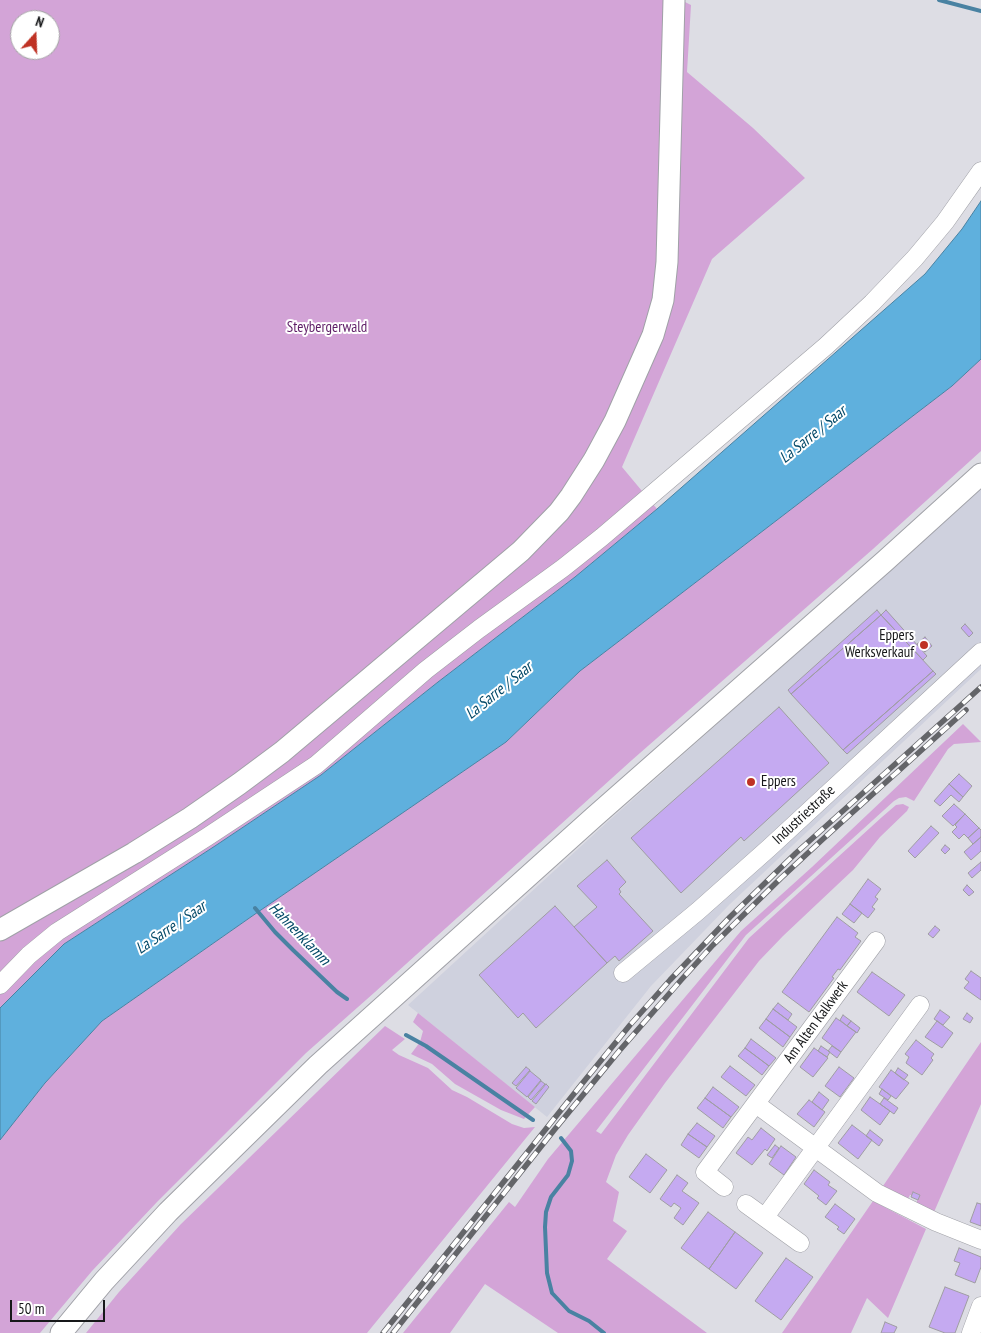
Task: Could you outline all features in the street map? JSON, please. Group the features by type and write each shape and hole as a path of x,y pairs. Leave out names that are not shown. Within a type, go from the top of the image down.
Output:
{"main road":[{"path":"0,930 158,838 268,763 521,551 559,512 571,496 594,460 615,421 653,335 663,300 668,262 674,0"},
{"path":"62,1333 104,1281 168,1212 318,1065 981,474"}],"street":[{"path":"0,985 29,955 57,932 207,837 316,764 426,670 602,537 826,346 872,303 915,258 945,222 981,171"},
{"name":"Industriestraße","path":"624,973 748,867 981,652"},
{"name":"Am Alten Kalkwerk","path":"724,1187 705,1172 876,941"},
{"path":"764,1217 920,1005"},
{"path":"756,1104 877,1193 936,1222 981,1240"},
{"path":"746,1204 800,1243"},
{"path":"972,1333 981,1306"}],"shaded area":[{"name":"Eppers","path":"981,486 981,669 730,904 651,986 547,1117 408,1005 603,826"}],"green space":[{"name":"Steybergerwald","path":"0,0 681,0 691,5 687,72 753,128 805,178 712,259 622,467 657,509 575,577 321,775 64,944 0,1008"},
{"path":"981,359 981,451 873,549 632,760 306,1053 157,1202 92,1271 40,1333 0,1333 0,1140 45,1083 102,1021 506,742 580,671 952,386"},
{"path":"963,724 981,742 954,744 948,749 914,801 906,797 894,801 746,935 596,1131 601,1134 749,938 896,805 903,804 909,807 880,837 853,870 759,961 665,1083 616,1155 606,1182 619,1192 613,1221 627,1231 607,1259 707,1333 558,1333 485,1284 450,1333 403,1333 509,1202 515,1207 548,1159 741,931 812,867"},
{"path":"418,1013 535,1107 524,1119 501,1110 455,1084 432,1064 411,1054 420,1042 423,1031 413,1022"},
{"path":"385,1026 405,1039 392,1050 399,1055 428,1068 452,1090 512,1124 524,1128 535,1127 367,1333 86,1333 119,1292 181,1224"},
{"path":"981,1042 981,1104 934,1212 916,1203 920,1195 913,1192 908,1199 883,1186"},
{"path":"873,1201 926,1229 888,1318 867,1298 851,1333 782,1333"}],"water":[{"name":"La Sarre / Saar","path":"981,201 981,359 952,386 580,671 506,742 102,1021 45,1083 0,1140 0,1008 64,944 321,775 575,577 657,509 925,274 962,229"}],"building":[{"path":"877,610 881,615 791,694 788,690"},
{"path":"886,610 927,656 923,660 881,615"},
{"path":"881,615 933,671 843,750 791,694"},
{"path":"965,624 973,633 969,637 961,628"},
{"path":"925,637 932,646 925,652 917,644"},
{"path":"933,671 936,674 847,754 843,750"},
{"name":"Eppers","path":"779,707 829,763 744,841 741,837 681,893 631,838"},
{"path":"959,774 972,786 963,797 949,784"},
{"path":"949,784 963,797 959,802 951,795 940,806 934,801"},
{"path":"954,804 965,814 953,826 942,816"},
{"path":"965,814 979,828 968,838 964,834 959,839 952,832 957,827 955,825"},
{"path":"931,826 939,833 915,858 908,851"},
{"path":"979,828 981,830 981,837 973,844 968,838"},
{"path":"981,837 981,851 971,860 964,852"},
{"path":"945,845 950,849 945,854 941,850"},
{"path":"607,860 626,882 619,889 621,892 619,894 653,931 619,961 615,956 607,963 574,927 597,907 577,886"},
{"path":"981,862 981,870 972,878 968,873"},
{"path":"868,879 881,889 875,897 878,899 872,907 875,909 868,918 850,904"},
{"path":"967,885 974,892 969,896 963,890"},
{"path":"850,904 862,913 854,923 842,914"},
{"path":"555,906 607,963 536,1028 523,1013 518,1018 479,975"},
{"path":"837,917 858,933 855,937 861,941 840,970 838,969 832,977 834,978 809,1012 782,992"},
{"path":"935,926 940,930 933,938 928,934"},
{"path":"971,971 981,978 981,1000 964,988 969,982 965,979"},
{"path":"872,972 905,995 889,1016 857,992"},
{"path":"778,1003 792,1014 788,1020 773,1009"},
{"path":"773,1009 797,1027 790,1037 766,1019"},
{"path":"940,1010 950,1017 943,1025 934,1019"},
{"path":"967,1013 973,1018 970,1023 963,1019"},
{"path":"843,1015 851,1021 847,1026 840,1020"},
{"path":"836,1018 856,1032 841,1052 822,1038"},
{"path":"766,1019 790,1037 783,1047 759,1028"},
{"path":"851,1021 860,1028 857,1033 847,1026"},
{"path":"937,1021 953,1033 942,1048 925,1037"},
{"path":"751,1039 776,1058 769,1066 745,1048"},
{"path":"916,1040 934,1054 931,1058 933,1060 922,1075 906,1063 909,1057 905,1054"},
{"path":"821,1046 830,1052 827,1057 818,1051"},
{"path":"832,1046 841,1052 837,1058 828,1051"},
{"path":"745,1048 769,1066 762,1075 738,1056"},
{"path":"814,1048 828,1058 813,1077 800,1067"},
{"path":"730,1066 755,1085 746,1096 721,1077"},
{"path":"526,1067 530,1070 516,1086 512,1083"},
{"path":"839,1067 854,1078 840,1097 825,1086"},
{"path":"898,1068 908,1075 904,1080 895,1073"},
{"path":"891,1070 909,1083 896,1099 879,1087"},
{"path":"530,1071 541,1080 527,1097 516,1088"},
{"path":"541,1081 545,1084 531,1100 528,1097"},
{"path":"546,1084 549,1087 536,1104 532,1101"},
{"path":"713,1087 739,1107 731,1117 705,1098"},
{"path":"882,1089 891,1096 888,1100 879,1094"},
{"path":"819,1092 829,1100 822,1110 812,1102"},
{"path":"870,1097 890,1111 880,1125 861,1110"},
{"path":"705,1098 731,1117 723,1128 697,1108"},
{"path":"884,1098 898,1108 894,1114 880,1104"},
{"path":"809,1100 825,1112 814,1127 797,1114"},
{"path":"697,1123 715,1136 707,1147 688,1134"},
{"path":"852,1125 872,1140 858,1159 838,1143"},
{"path":"761,1128 775,1139 767,1151 765,1149 752,1165 736,1153 748,1137 752,1140"},
{"path":"870,1130 883,1140 879,1146 866,1136"},
{"path":"688,1134 707,1147 699,1158 681,1145"},
{"path":"775,1145 779,1148 772,1158 767,1155"},
{"path":"781,1146 796,1157 784,1175 769,1164"},
{"path":"646,1154 667,1170 650,1193 629,1177"},
{"path":"814,1170 830,1182 828,1185 837,1191 826,1205 817,1198 819,1196 804,1184"},
{"path":"677,1175 688,1183 682,1191 699,1203 683,1225 674,1218 681,1208 674,1203 671,1207 660,1199"},
{"path":"913,1192 920,1195 918,1200 911,1197"},
{"path":"977,1203 981,1204 981,1226 970,1222"},
{"path":"835,1204 855,1219 844,1234 837,1229 839,1227 825,1217"},
{"path":"708,1212 735,1232 709,1269 681,1248"},
{"path":"735,1232 763,1253 736,1289 709,1269"},
{"path":"959,1248 981,1257 981,1267 975,1283 955,1275 960,1263 954,1261"},
{"path":"786,1258 813,1277 781,1320 755,1301"},
{"path":"945,1287 969,1296 955,1333 945,1333 929,1327"},
{"path":"885,1322 897,1327 894,1333 881,1333"}],"waterway":[{"path":"939,0 981,11"},
{"name":"Hahnenklamm","path":"255,908 293,950 337,992 347,999"},
{"name":"Hahnenklamm","path":"406,1035 426,1046 533,1120"},
{"name":"Hahnenklamm","path":"561,1138 571,1151 572,1161 568,1175 551,1197 546,1212 547,1273 552,1293 569,1311 589,1321 604,1333"}],"railway":[{"path":"383,1333 581,1085 670,980 730,917 796,853 981,687"},
{"path":"393,1333 620,1050 713,945 781,878 966,710"}],"place":[{"name":"Eppers Werksverkauf","path":"924,645"},
{"name":"Eppers","path":"751,782"}]}
